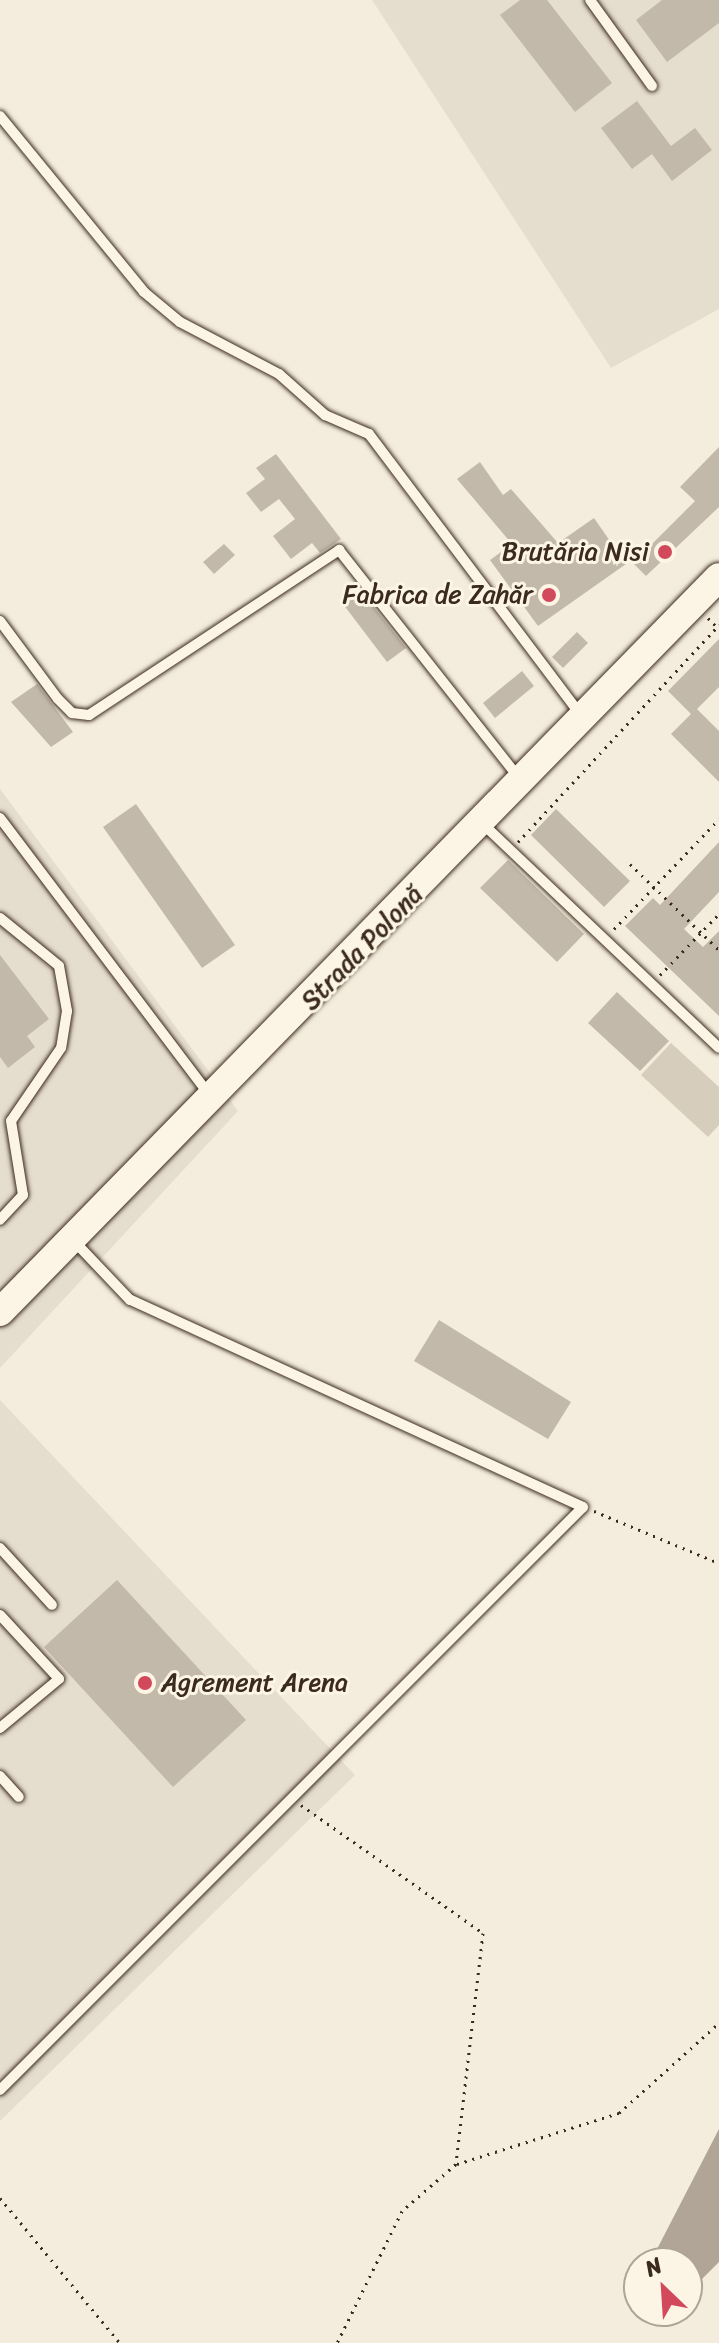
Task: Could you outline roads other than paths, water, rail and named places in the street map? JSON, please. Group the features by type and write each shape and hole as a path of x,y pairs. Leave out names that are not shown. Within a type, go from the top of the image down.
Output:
{"main road":[{"name":"Strada Polonă","path":"0,1312 75,1242 214,1100 719,577"}],"lane":[{"path":"590,0 652,86"},
{"path":"0,116 168,312 279,374 325,415 369,434 583,719"},
{"path":"0,621 58,699 72,713 89,715 339,550 523,782"},
{"path":"0,818 214,1100"},
{"path":"483,824 719,1048"},
{"path":"0,918 59,966 67,1011 61,1048 11,1121 23,1195 0,1220"},
{"path":"0,2090 583,1507 130,1300 75,1242"},
{"path":"0,1548 52,1605"},
{"path":"0,1615 59,1679 0,1728"},
{"path":"0,1776 19,1797"}],"place":[{"name":"Brutăria Nisi","path":"665,552"},
{"name":"Fabrica de Zahăr","path":"549,595"},
{"name":"Agrement Arena","path":"145,1683"}]}
